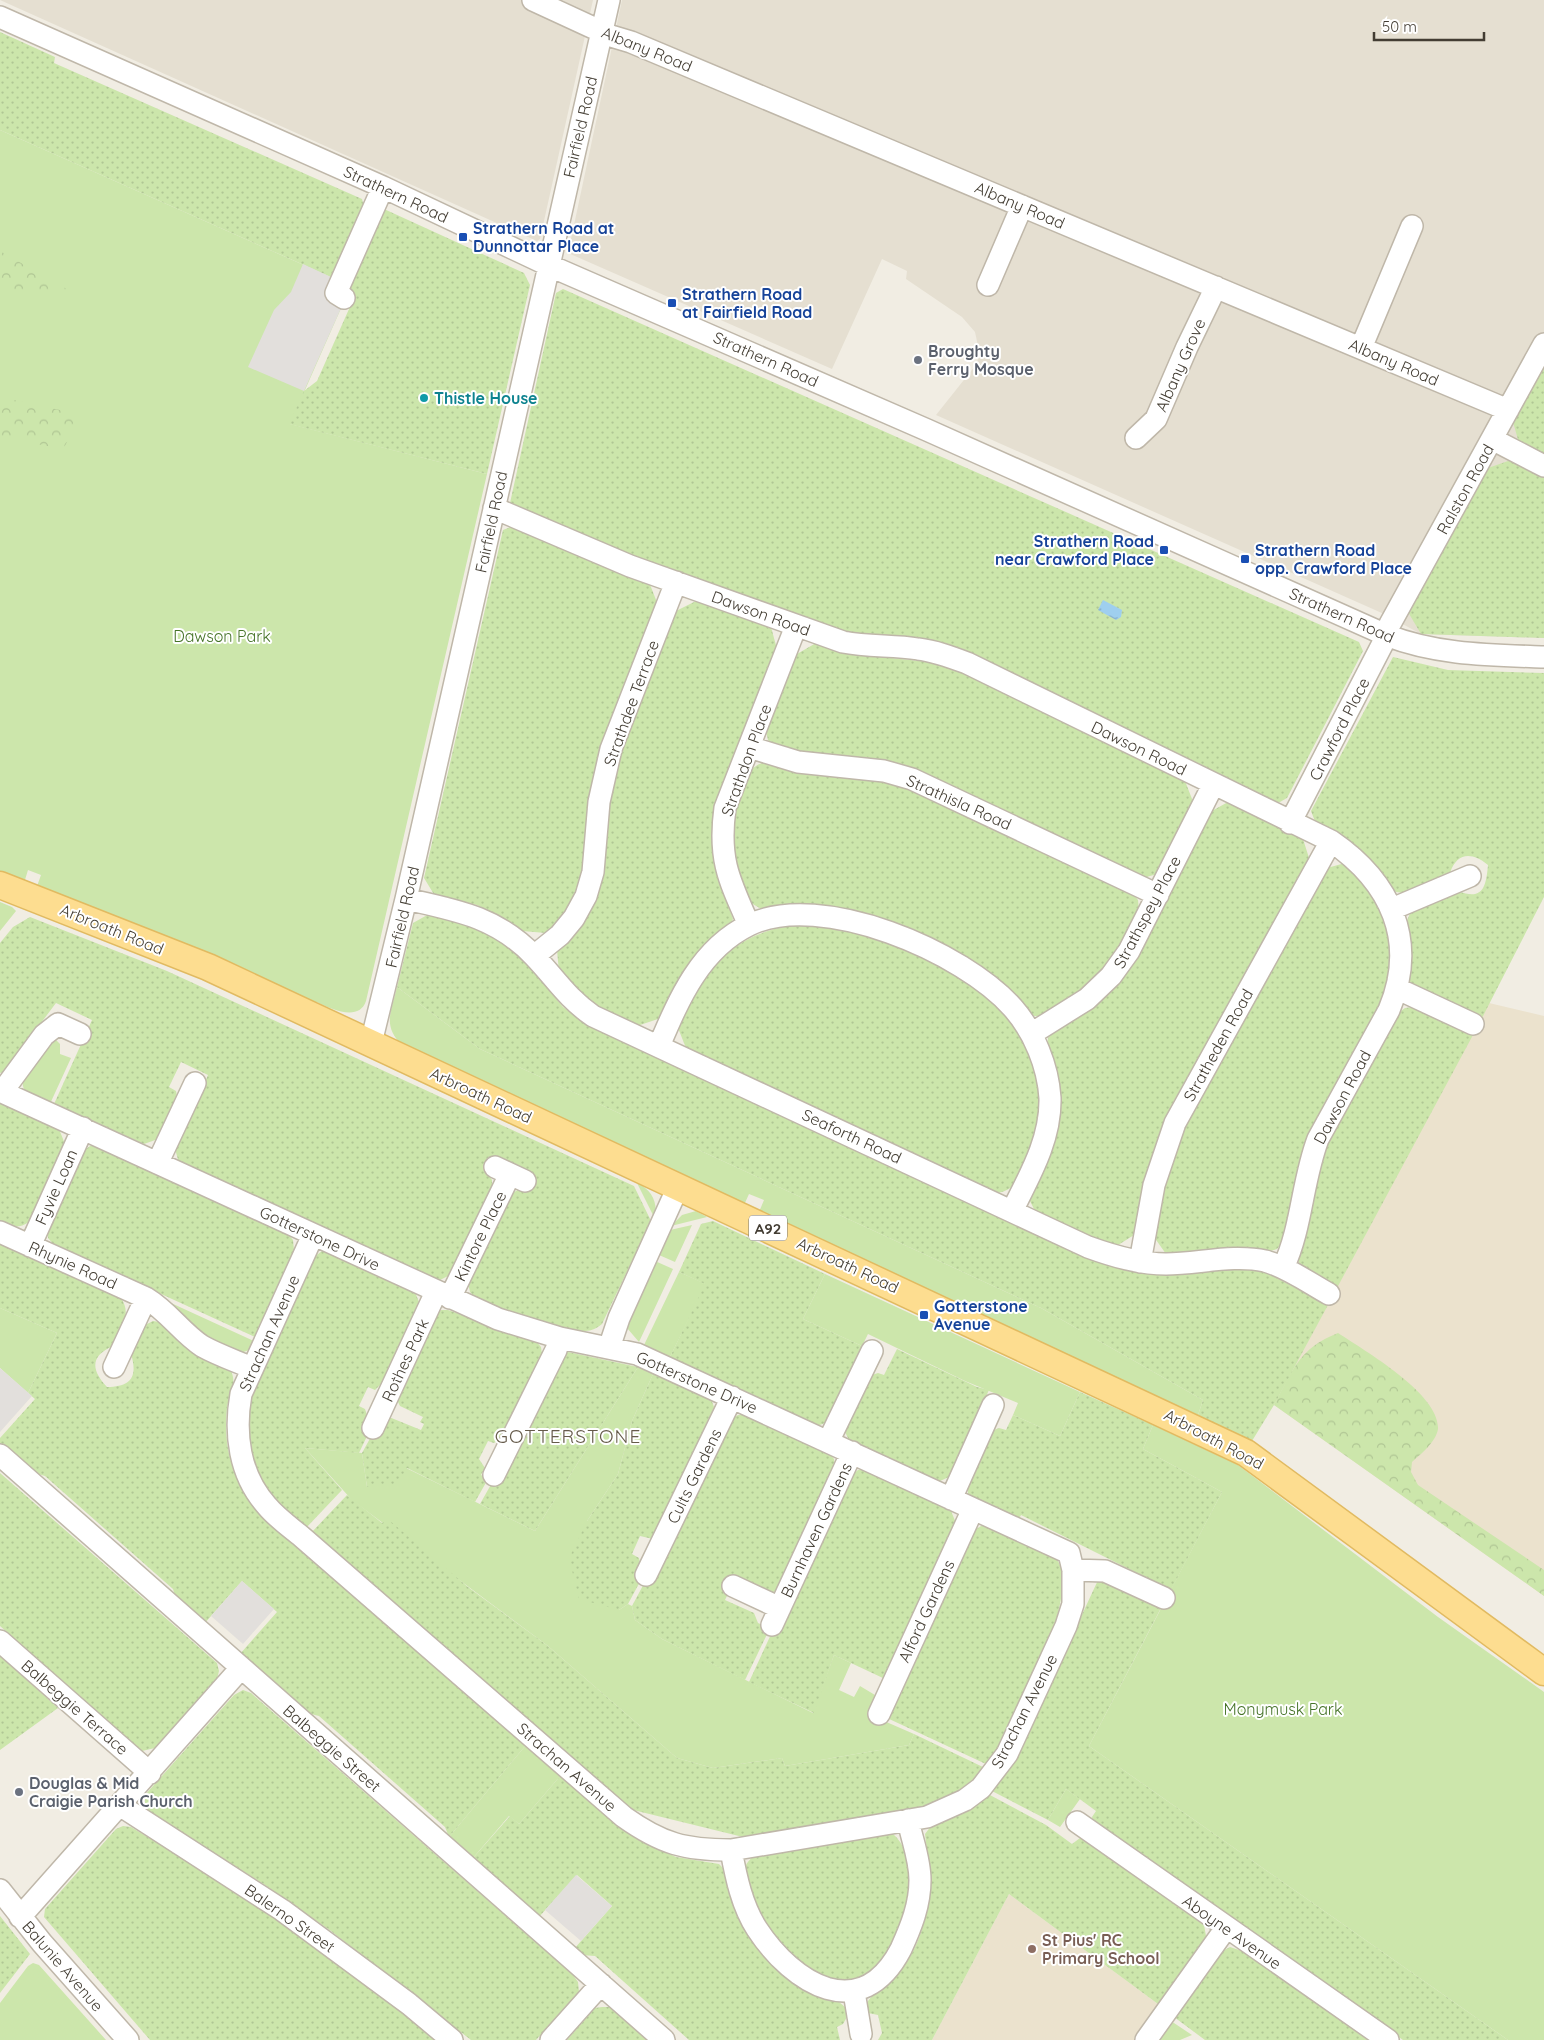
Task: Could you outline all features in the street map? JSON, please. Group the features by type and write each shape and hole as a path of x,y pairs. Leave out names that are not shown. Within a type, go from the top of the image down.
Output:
{"main road":[{"name":"Arbroath Road","path":"0,885 208,967 1246,1453 1282,1477 1544,1672"}],"street":[{"name":"Albany Road","path":"533,0 610,36 631,42 1508,410"},
{"name":"Fairfield Road","path":"371,1044 406,899 609,0"},
{"name":"Strathern Road","path":"0,17 383,187 548,265 927,430 1386,635 1414,646 1444,652 1544,657"},
{"path":"344,298 336,293 383,187"},
{"path":"988,285 1022,206"},
{"path":"1361,348 1412,226"},
{"name":"Albany Grove","path":"1136,438 1156,418 1186,347 1216,287"},
{"name":"Ralston Road","path":"1386,635 1544,344"},
{"path":"1492,439 1544,466"},
{"name":"Dawson Road","path":"494,508 676,582 843,642 867,647 917,649 950,657 1290,823 1331,841 1354,857 1373,877 1392,908 1400,936 1401,964 1398,989 1389,1010 1318,1139 1310,1159 1289,1253 1282,1268"},
{"name":"Strathdee Terrace","path":"534,956 560,935 574,918 586,896 593,872 599,802 611,749 676,582"},
{"name":"Strathdon Place","path":"749,925 730,882 723,859 722,832 725,808 796,626"},
{"name":"Crawford Place","path":"1290,823 1386,635"},
{"name":"Strathisla Road","path":"748,748 798,762 884,771 912,779 1158,895"},
{"name":"Strathspey Place","path":"1031,1034 1087,1000 1111,976 1129,951 1213,785"},
{"name":"Stratheden Road","path":"1140,1262 1154,1185 1175,1122 1331,841"},
{"path":"1392,908 1470,876"},
{"name":"Seaforth Road","path":"406,899 468,913 492,922 513,936 534,956 563,992 593,1016 1088,1247 1113,1256 1140,1262 1165,1264 1247,1259 1265,1262 1282,1268 1329,1294"},
{"path":"659,1046 687,986 701,963 722,943 749,925 778,917 809,915 880,928 921,943 958,964 1013,1008 1031,1034 1044,1063 1050,1098 1047,1130 1038,1159 1012,1211"},
{"path":"1398,989 1473,1024"},
{"name":"Gotterstone Drive","path":"80,1034 58,1024 44,1035 1,1091 498,1319 560,1338 637,1354 1069,1553 1073,1570"},
{"path":"158,1162 195,1083"},
{"name":"Fyvie Loan","path":"30,1246 83,1128"},
{"name":"Kintore Place","path":"443,1295 510,1174"},
{"path":"609,1348 619,1318 678,1187"},
{"name":"Rhynie Road","path":"0,1232 146,1298 164,1310 185,1332 203,1346 252,1368"},
{"name":"Strachan Avenue","path":"313,1235 241,1394 236,1418 239,1450 250,1481 267,1506 624,1817 645,1832 668,1843 699,1850 732,1850 927,1817 965,1800 981,1788 1007,1754 1066,1626 1073,1604 1073,1570"},
{"name":"Rothes Park","path":"373,1428 443,1295"},
{"path":"114,1367 146,1298"},
{"path":"493,1462 560,1338"},
{"path":"828,1442 872,1351"},
{"name":"Cults Gardens","path":"646,1576 647,1551 732,1398"},
{"path":"951,1499 994,1406"},
{"name":"Burnhaven Gardens","path":"733,1586 776,1616 852,1452"},
{"name":"Balbeggie Street","path":"0,1455 664,2040"},
{"name":"Alford Gardens","path":"879,1714 974,1509"},
{"path":"1073,1570 1106,1571 1164,1598"},
{"name":"Balbeggie Terrace","path":"0,1641 150,1773"},
{"path":"20,1917 121,1806 241,1668"},
{"name":"Balerno Street","path":"121,1806 282,1910 409,2004 452,2040"},
{"path":"732,1850 741,1897 757,1929 779,1957 802,1977 827,1990 854,1992 876,1982 894,1962 917,1908 920,1880 917,1855 908,1820"},
{"name":"Aboyne Avenue","path":"1077,1822 1388,2040"},
{"name":"Balunie Avenue","path":"0,1890 20,1917 128,2040"},
{"path":"1146,2040 1226,1928"},
{"path":"552,2040 601,1984"},
{"path":"854,1992 861,2034"}],"shaded area":[{"path":"0,0 593,0 540,239 537,241"},
{"path":"622,0 1544,0 1544,638 1421,634 1384,614 936,415 975,366 980,355 975,332 962,317 906,279 907,271 882,259 832,369 568,253"},
{"path":"303,264 333,278 342,306 304,391 248,367 274,310 291,292"},
{"path":"1489,1003 1544,1016 1544,1596 1274,1405"},
{"path":"0,1368 32,1396 0,1432"},
{"path":"242,1581 274,1609 243,1644 211,1616"},
{"path":"576,1875 612,1906 581,1941 545,1910"},
{"name":"St Pius' RC Primary School","path":"1009,1894 1158,2004 1137,2040 932,2040"}],"green space":[{"path":"0,32 55,57 54,63 362,199 364,207 333,278 0,130"},
{"name":"Dawson Park","path":"0,130 333,278 342,306 290,424 487,474 366,1001 357,1011 344,1012 317,1002 315,1005 36,889 41,875 28,870 24,883 0,874"},
{"path":"384,209 524,273 530,285 487,474 289,424 304,391 317,381 349,309 349,289"},
{"path":"0,251 72,292 0,289"},
{"path":"563,289 1359,642 1363,651 1287,798 1280,802 1272,802 964,652 841,632 636,558 510,503 556,293"},
{"path":"1544,367 1544,455 1519,443 1513,422"},
{"path":"0,397 83,415 63,449 0,437"},
{"path":"1511,460 1544,477 1544,638 1421,634 1408,612 1488,468"},
{"path":"513,526 649,582 658,605 577,889 562,916 546,933 522,931 500,916 477,905 435,896 424,878 503,530"},
{"path":"698,600 771,627 777,649 713,822 712,847 715,868 733,919 727,930 702,950 686,970 661,1018 637,1026 595,1006 559,972 557,950 577,932 595,900 613,778 624,743 676,611"},
{"path":"816,643 863,655 939,663 979,679 1185,781 1194,804 1157,874 1143,878 829,758 774,746 768,740 766,731 797,654"},
{"path":"1393,657 1448,670 1544,673 1544,897 1482,1018 1417,988 1407,980 1410,943 1406,923 1411,911 1458,891 1466,894 1478,893 1484,886 1488,865 1476,858 1466,856 1457,861 1450,873 1404,893 1396,892 1360,849 1341,836 1316,824 1311,811"},
{"path":"762,763 814,775 866,778 899,784 1132,893 1138,900 1139,910 1123,943 1106,968 1086,989 1044,1016 1034,1016 982,970 932,938 899,925 825,906 763,910 751,903 733,862 733,818 740,790 746,778 753,768"},
{"path":"1228,802 1303,839 1310,861 1171,1106 1147,1174 1134,1235 1115,1247 1035,1211 1029,1199 1048,1038 1053,1032 1084,1013 1210,812"},
{"path":"1345,863 1370,894 1386,924 1390,940 1390,976 1385,997 1309,1136 1301,1155 1283,1242 1277,1249 1268,1252 1166,1254 1154,1237 1163,1188 1185,1123 1327,868"},
{"path":"0,902 12,907 16,911 0,931"},
{"path":"429,914 476,925 515,951 534,969 563,1007 586,1023 1117,1267 1159,1274 1248,1269 1265,1272 1328,1305 1274,1405 1252,1441 1198,1415 1203,1400 1041,1308 480,1049 397,987 413,923"},
{"path":"30,917 167,971 634,1186 651,1221 602,1324 588,1331 562,1329 477,1300 470,1292 468,1283 513,1193 519,1189 525,1191 533,1174 495,1156 487,1173 492,1180 492,1188 450,1275 438,1281 179,1163 175,1149 208,1075 181,1062 169,1087 176,1091 177,1096 158,1139 144,1144 54,1104 92,1020 56,1003 4,1072 0,1073 0,943 13,927"},
{"path":"820,925 887,941 926,956 950,970 988,998 1017,1029 1029,1052 1037,1079 1040,1120 1037,1135 1021,1173 1014,1185 1009,1189 995,1193 686,1048 678,1028 698,986 705,975 724,955 759,934 793,926"},
{"path":"397,987 480,1049 1041,1308 1203,1400 1198,1415 759,1212 764,1200 749,1194 744,1205 403,1046 396,1039 390,1025"},
{"path":"1413,1007 1473,1035 1337,1288 1300,1265 1298,1260 1322,1153 1398,1013 1405,1008"},
{"path":"50,1040 56,1040 60,1044 60,1054 71,1058 49,1106 25,1091 23,1078 30,1064"},
{"path":"0,1102 59,1129 65,1144 29,1222 18,1226 12,1226 0,1221"},
{"path":"90,1146 96,1146 287,1233 293,1240 294,1250 255,1337 54,1245 48,1238 48,1230 85,1150"},
{"path":"637,1183 647,1189 653,1197 656,1207 655,1219"},
{"path":"696,1211 707,1217 671,1226 682,1215"},
{"path":"713,1221 825,1274 803,1319 862,1346 828,1422 817,1426 670,1357 705,1284 679,1272 701,1224"},
{"path":"692,1225 675,1262 659,1255 670,1230"},
{"path":"0,1243 120,1297 126,1309 122,1327 113,1346 100,1354 95,1364 98,1375 107,1387 122,1385 131,1379 134,1369 131,1354 143,1326 153,1321 165,1326 196,1353 229,1368 232,1373 233,1383 227,1408 226,1429 228,1447 238,1480 257,1508 283,1536 526,1745 449,1837 445,1827 319,1716 307,1713 240,1654 277,1612 242,1581 204,1624 176,1599 173,1589 45,1476 31,1472 0,1444 0,1438 35,1399 28,1393 57,1333 0,1308"},
{"path":"322,1251 330,1252 415,1292 419,1302 382,1383 375,1390 368,1387 359,1406 365,1409 367,1415 361,1428 369,1432 359,1453 305,1448 342,1490 306,1528 274,1499 260,1479 251,1454 248,1415 252,1392 314,1257"},
{"path":"655,1261 673,1269 639,1342 627,1328"},
{"path":"679,1272 706,1284 670,1357 644,1345"},
{"path":"825,1274 1080,1392 1060,1436 1013,1415 1018,1403 965,1381 868,1334 862,1346 803,1319"},
{"path":"171,1303 256,1342 249,1350 238,1354 198,1337 170,1307"},
{"path":"0,1308 57,1333 28,1393 0,1368"},
{"path":"441,1310 448,1310 536,1341 541,1347 542,1354 499,1440 494,1443 488,1441 479,1459 485,1468 481,1475 488,1479 475,1502 407,1468 398,1484 367,1487 362,1453 373,1433 380,1437 389,1417 421,1430 424,1424 420,1422 423,1417 400,1406 397,1400 436,1314"},
{"path":"1338,1333 1399,1375 1427,1402 1435,1416 1438,1429 1437,1434 1428,1447 1412,1462 1411,1472 1418,1485 1544,1570 1544,1596 1274,1405 1292,1371 1306,1353 1325,1339"},
{"path":"897,1349 977,1387 989,1390 949,1477 940,1481 849,1440 845,1432 872,1375 878,1373 884,1375"},
{"path":"568,1352 638,1367 535,1531 480,1504 493,1481 500,1484 564,1356"},
{"path":"638,1367 653,1374 632,1421 618,1474 587,1521 619,1610 628,1604 632,1606 635,1620 662,1639 813,1713 834,1655 851,1663 839,1690 854,1697 860,1686 875,1695 868,1714 914,1734 909,1745 785,1766 782,1758 713,1768 677,1758 548,1646 352,1500 305,1448 362,1453 367,1487 406,1468 535,1531"},
{"path":"653,1374 711,1399 714,1407 653,1539 640,1536 632,1554 639,1558 640,1563 635,1575 642,1578 628,1604 619,1610 579,1599 569,1558 587,1521 618,1474 632,1421"},
{"path":"1080,1392 1153,1425 1143,1449 1222,1492 1171,1590 1021,1515 1019,1519 968,1496 968,1489 994,1430 999,1428 1006,1430 1013,1415 1060,1436"},
{"path":"738,1415 745,1415 829,1453 834,1459 835,1466 778,1590 771,1593 736,1577 725,1600 754,1613 758,1623 770,1628 745,1680 662,1639 635,1620 632,1606 732,1419"},
{"name":"Monymusk Park","path":"1153,1425 1238,1465 1438,1617 1544,1692 1544,2040 1508,2040 1089,1746 1222,1492 1143,1449"},
{"path":"864,1469 951,1511 956,1523 885,1679 834,1655 814,1713 749,1682 773,1630 780,1632 853,1474 858,1470"},
{"path":"0,1473 217,1663 219,1671 217,1679 155,1748 142,1751 0,1626"},
{"path":"347,1495 382,1523 389,1520 468,1587 548,1646 677,1758 713,1768 782,1758 785,1766 909,1745 914,1734 985,1768 972,1782 922,1809 743,1837 629,1809 311,1533"},
{"path":"981,1526 987,1526 1056,1558 1062,1575 1061,1598 1044,1654 988,1765 887,1718 975,1530"},
{"path":"1099,1578 1161,1608 1089,1746 1508,2040 1403,2040 1093,1822 1092,1817 1096,1811 1066,1789 1048,1820 992,1791 1015,1759"},
{"path":"0,1656 58,1708 0,1750"},
{"path":"243,1690 251,1693 573,1975 578,1982 579,1992 536,2040 471,2040 331,1931 265,1885 150,1813 145,1805 145,1795 234,1695"},
{"path":"526,1745 561,1775 519,1824 509,1816 473,1858 449,1837"},
{"path":"561,1775 635,1838 676,1857 719,1864 724,1869 734,1906 752,1939 778,1971 814,1995 839,2002 845,2007 847,2017 843,2024 837,2027 840,2040 689,2040 595,1956 581,1955 574,1949 612,1906 577,1875 538,1918 473,1858 510,1816 519,1824"},
{"path":"1066,1789 1080,1799 1060,1827 1048,1820"},
{"path":"988,1794 1046,1825 1072,1844 1080,1838 1204,1925 1206,1936 1203,1943 1158,2004 1009,1894 932,2040 878,2040 882,2033 878,2015 868,2013 865,2007 874,1994 895,1978 907,1961 923,1927 928,1891 925,1834 931,1826"},
{"path":"123,1826 131,1827 190,1862 268,1913 437,2040 150,2040 44,1917 45,1909 116,1829"},
{"path":"892,1833 903,1847 909,1872 906,1910 893,1942 877,1967 858,1979 838,1981 818,1973 798,1959 780,1941 765,1920 752,1896 746,1874 747,1864 752,1857"},
{"path":"0,1916 30,1954 0,1993"},
{"path":"1230,1947 1242,1951 1368,2040 1205,2040 1174,2017 1221,1952"},
{"path":"33,1963 39,1965 106,2040 0,2040 0,2003 28,1966"},
{"path":"609,2007 647,2040 567,2040 595,2008"},
{"path":"1171,2021 1192,2035 1180,2040 1157,2040"}],"water":[{"path":"1103,600 1122,610 1121,617 1116,620 1098,610"}],"place":[{"name":"Strathern Road at Dunnottar Place","path":"463,237"},
{"name":"Strathern Road at Fairfield Road","path":"672,303"},
{"name":"Broughty Ferry Mosque","path":"918,360"},
{"name":"Thistle House","path":"424,398"},
{"name":"Strathern Road near Crawford Place","path":"1164,550"},
{"name":"Strathern Road opp. Crawford Place","path":"1245,559"},
{"name":"Gotterstone Avenue","path":"924,1315"},
{"name":"Douglas & Mid Craigie Parish Church","path":"19,1792"},
{"name":"St Pius' RC Primary School","path":"1032,1949"}],"district":[{"name":"GOTTERSTONE","path":"568,1436"}]}
